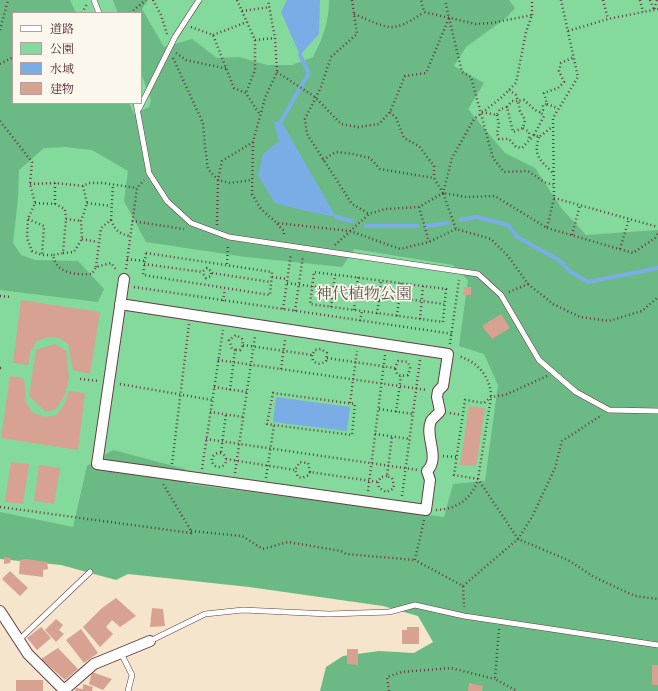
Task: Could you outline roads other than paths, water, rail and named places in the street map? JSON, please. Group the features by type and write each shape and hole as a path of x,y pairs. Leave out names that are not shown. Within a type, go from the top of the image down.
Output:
{"street":[{"path":"120,304 448,354 442,386 438,391 437,397 440,411 431,420 430,442 433,449 430,468 427,471 430,480 426,510 97,464 108,382 120,304 124,283"},
{"path":"0,611 28,654 63,690 94,664 150,641"}],"lane":[{"path":"94,0 99,12"},
{"path":"142,103 169,48 199,0"},
{"path":"136,104 139,109 149,173 167,200 191,223 229,237 478,274 501,295 539,360 576,392 609,410 658,412"},
{"path":"139,109 141,104"},
{"path":"18,640 90,572"},
{"path":"150,641 205,614 243,610 329,614 395,612 415,604 464,616 658,645"},
{"path":"121,652 132,675 128,691"}],"water":[{"path":"287,0 320,0 319,34 300,55 281,12"},
{"path":"281,121 336,217 275,203 258,176 263,154 279,141 274,122"},
{"path":"276,397 350,407 347,431 273,422"}],"waterway":[{"path":"281,121 309,73 300,55"},
{"path":"336,217 352,221"},
{"path":"461,220 476,217 508,225 517,237 559,260 571,272 588,282 658,268"},
{"path":"426,226 448,223"},
{"path":"366,226 418,226"}],"park label":[{"name":"神代植物公園","path":"364,295"}]}
